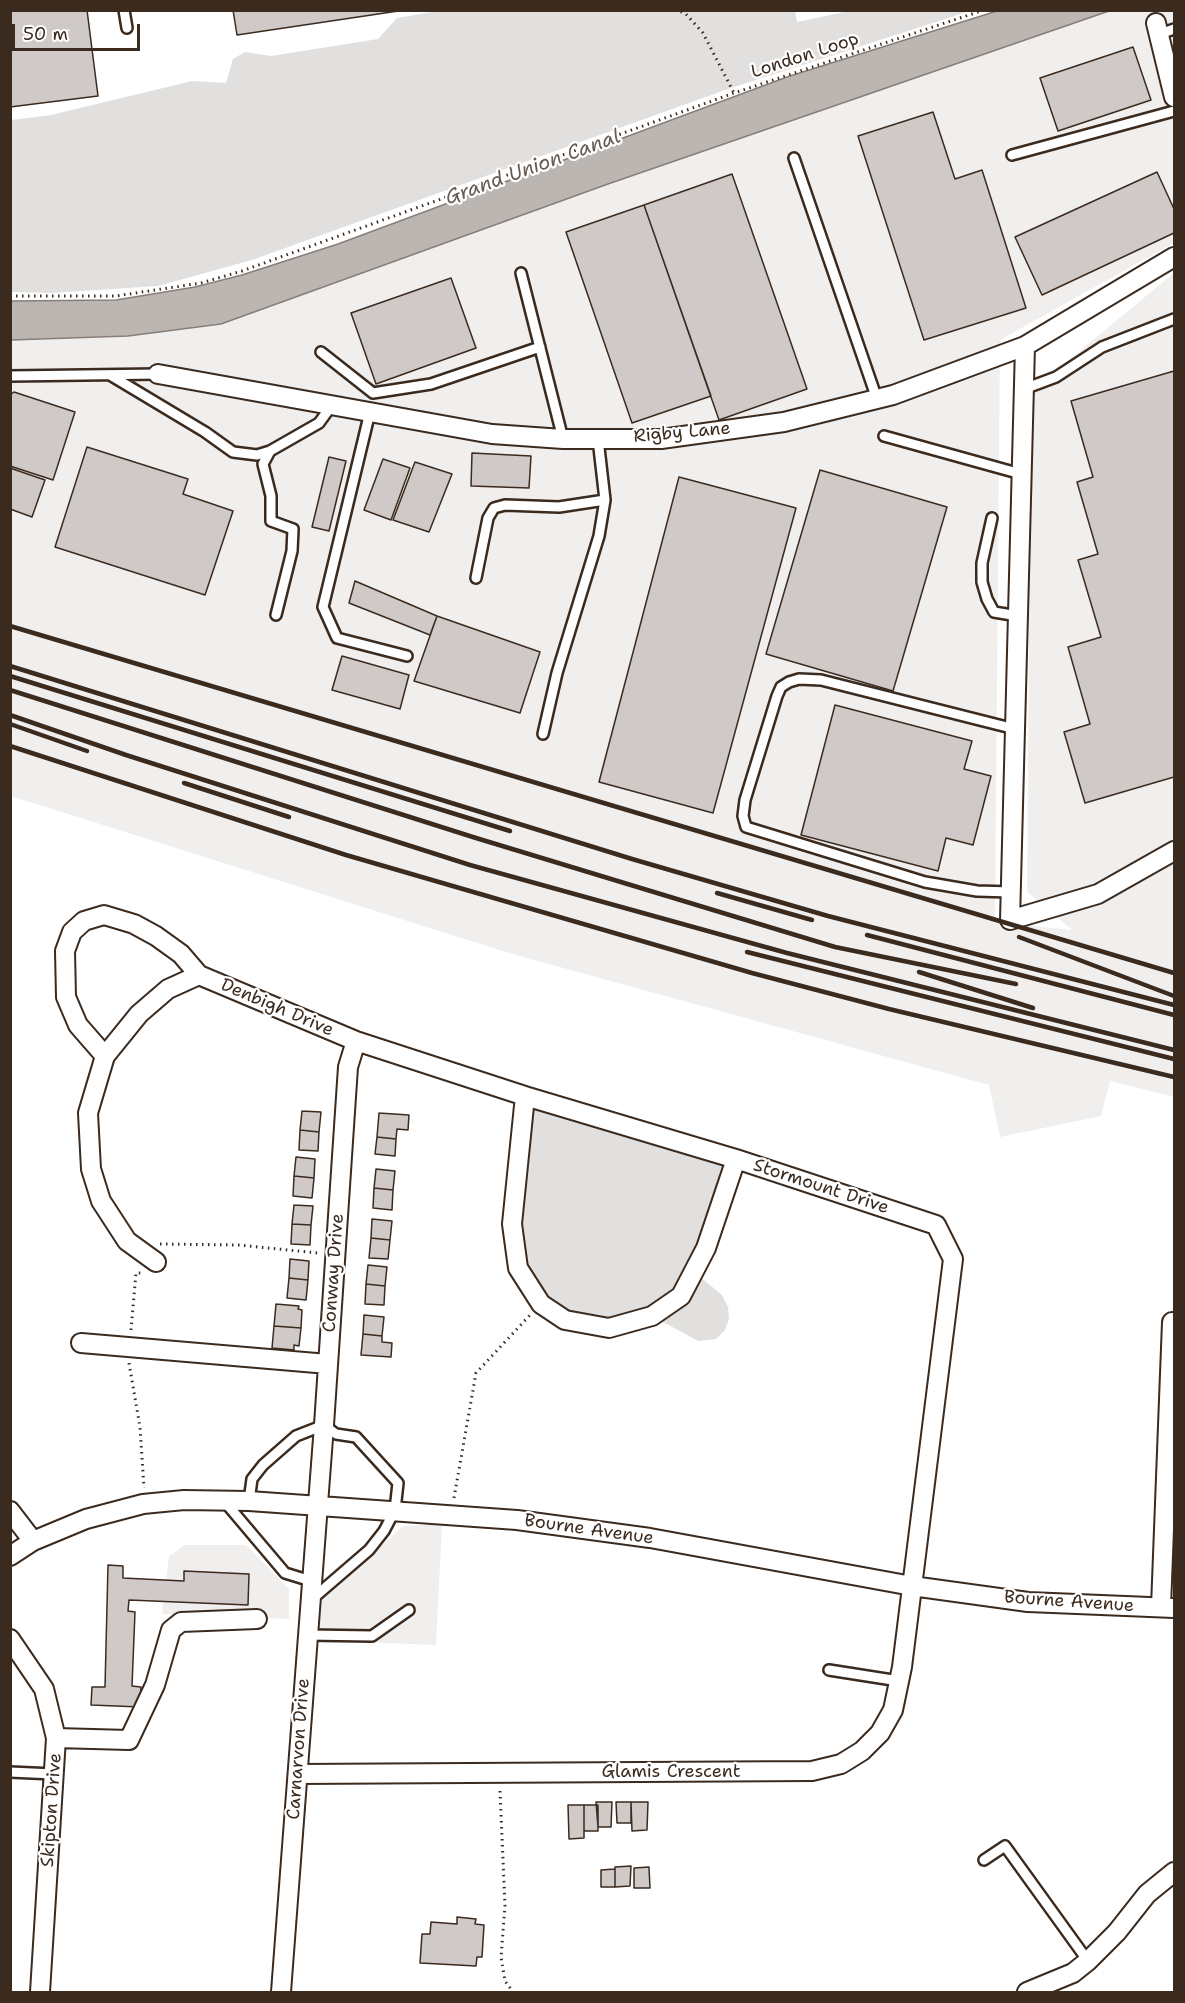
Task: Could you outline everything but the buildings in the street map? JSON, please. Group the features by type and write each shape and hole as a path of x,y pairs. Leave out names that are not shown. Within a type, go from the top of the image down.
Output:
{"street":[{"path":"1164,29 1174,97"},
{"name":"Rigby Lane","path":"158,374 492,434 563,440 661,439 784,422 877,399 1025,346 1174,257"},
{"path":"1025,346 1010,920 1098,894 1174,851"},
{"name":"Denbigh Drive","path":"105,1056 78,1025 66,998 65,951 72,932 84,921 104,915 134,924 156,936 181,954 199,975 356,1041"},
{"name":"Denbigh Drive","path":"156,1262 127,1241 101,1201 91,1169 88,1113 105,1056 138,1014 168,989 199,975"},
{"name":"Stormount Drive","path":"356,1041 525,1096 736,1159 936,1225 953,1259 912,1586"},
{"name":"Conway Drive","path":"317,1505 348,1067 356,1041"},
{"path":"525,1096 512,1224 518,1268 541,1304 565,1320 609,1328 652,1316 681,1296 706,1248 736,1159"},
{"path":"1168,1608 1172,1322"},
{"path":"81,1343 328,1364"},
{"name":"Bourne Avenue","path":"10,1556 33,1541 86,1519 143,1504 184,1500 317,1505 517,1520 650,1538 912,1586 1028,1602 1168,1608"},
{"name":"Carnarvon Drive","path":"281,1992 317,1505"},
{"path":"10,1511 33,1541"},
{"name":"Glamis Crescent","path":"298,1774 812,1771 841,1764 862,1751 880,1733 894,1710 912,1586"},
{"path":"56,1738 129,1740 155,1685 171,1630 181,1622 258,1618"},
{"name":"Skipton Drive","path":"10,1639 44,1689 56,1738 40,1992"},
{"path":"1027,1992 1073,1973 1088,1961 1117,1932 1147,1894 1174,1872"}],"lane":[{"path":"124,10 127,28"},
{"path":"1012,155 1174,111"},
{"path":"794,158 877,399"},
{"path":"521,273 563,440"},
{"path":"1024,389 1056,377 1102,347 1174,319"},
{"path":"321,352 373,393 430,384 540,347"},
{"path":"10,376 158,374"},
{"path":"110,375 233,452 257,455 270,451 319,423 332,405"},
{"path":"370,412 323,607 337,638 408,656"},
{"path":"884,436 1022,474"},
{"path":"543,734 557,673 599,536 605,500 598,439"},
{"path":"270,451 263,464 271,496 271,521 293,529 291,551 276,615"},
{"path":"476,578 488,518 494,508 505,505 559,507 605,500"},
{"path":"992,518 982,562 984,591 994,612 1018,616"},
{"path":"1011,892 977,891 925,882 746,827 743,816 745,800 777,696 781,687 789,682 799,679 821,680 1015,729"},
{"path":"249,1502 252,1479 263,1465 296,1436 324,1425 336,1434 356,1437 398,1483 395,1510 384,1531 369,1550 309,1601"},
{"path":"224,1502 285,1573 311,1581"},
{"path":"307,1635 372,1636 409,1610"},
{"path":"829,1670 899,1681"},
{"path":"10,1772 54,1774"},
{"path":"984,1860 1005,1846 1088,1961"}],"path":[{"name":"London Loop","path":"675,10 686,13 702,33 734,93 984,10"},
{"path":"10,296 116,296 201,283 313,248 734,93"},
{"path":"143,1504 145,1472 129,1347 136,1273 146,1273 156,1262 157,1244 238,1245 336,1256"},
{"path":"451,1515 476,1373 541,1304"},
{"path":"500,1774 505,1906 501,1957 505,1981 513,1992"}],"shaded area":[{"path":"438,11 795,11 797,22 849,11 970,11 728,89 252,260 158,286 52,293 11,292 11,120 51,115 192,81 226,83 233,59 245,52 271,56 378,39 397,18"},
{"path":"997,11 1109,11 608,184 221,324 128,336 11,340 11,301 116,300 195,287 242,275 338,244 787,77"},
{"path":"1109,11 1174,11 1174,243 1000,340 995,922 1072,930 1027,892 1031,391 1174,273 1174,1097 1110,1081 1101,1116 1000,1137 989,1085 509,953 11,796 11,340 128,336 221,324 608,184"},
{"path":"525,1096 736,1159 693,1271 722,1295 728,1307 729,1319 725,1330 716,1339 698,1341 652,1316 609,1328 565,1320 518,1268"},
{"path":"442,1524 436,1645 311,1640 316,1604 403,1526"},
{"path":"185,1545 246,1545 289,1589 289,1619 162,1614 169,1556"}],"railway":[{"path":"10,626 1174,973"},
{"path":"10,666 632,859 828,916 1174,1005"},
{"path":"10,676 510,831"},
{"path":"10,690 476,838 835,947 1016,984"},
{"path":"10,715 126,755 470,865 787,953 1174,1050"},
{"path":"10,724 87,751"},
{"path":"10,746 346,855 752,973 889,1009 1174,1077"},
{"path":"184,783 289,817"},
{"path":"717,893 812,920"},
{"path":"867,935 1174,1015"},
{"path":"1019,937 1174,996"},
{"path":"747,952 1174,1059"},
{"path":"919,972 1033,1008"}],"water label":[{"name":"Grand Union Canal","path":"533,168"}]}
